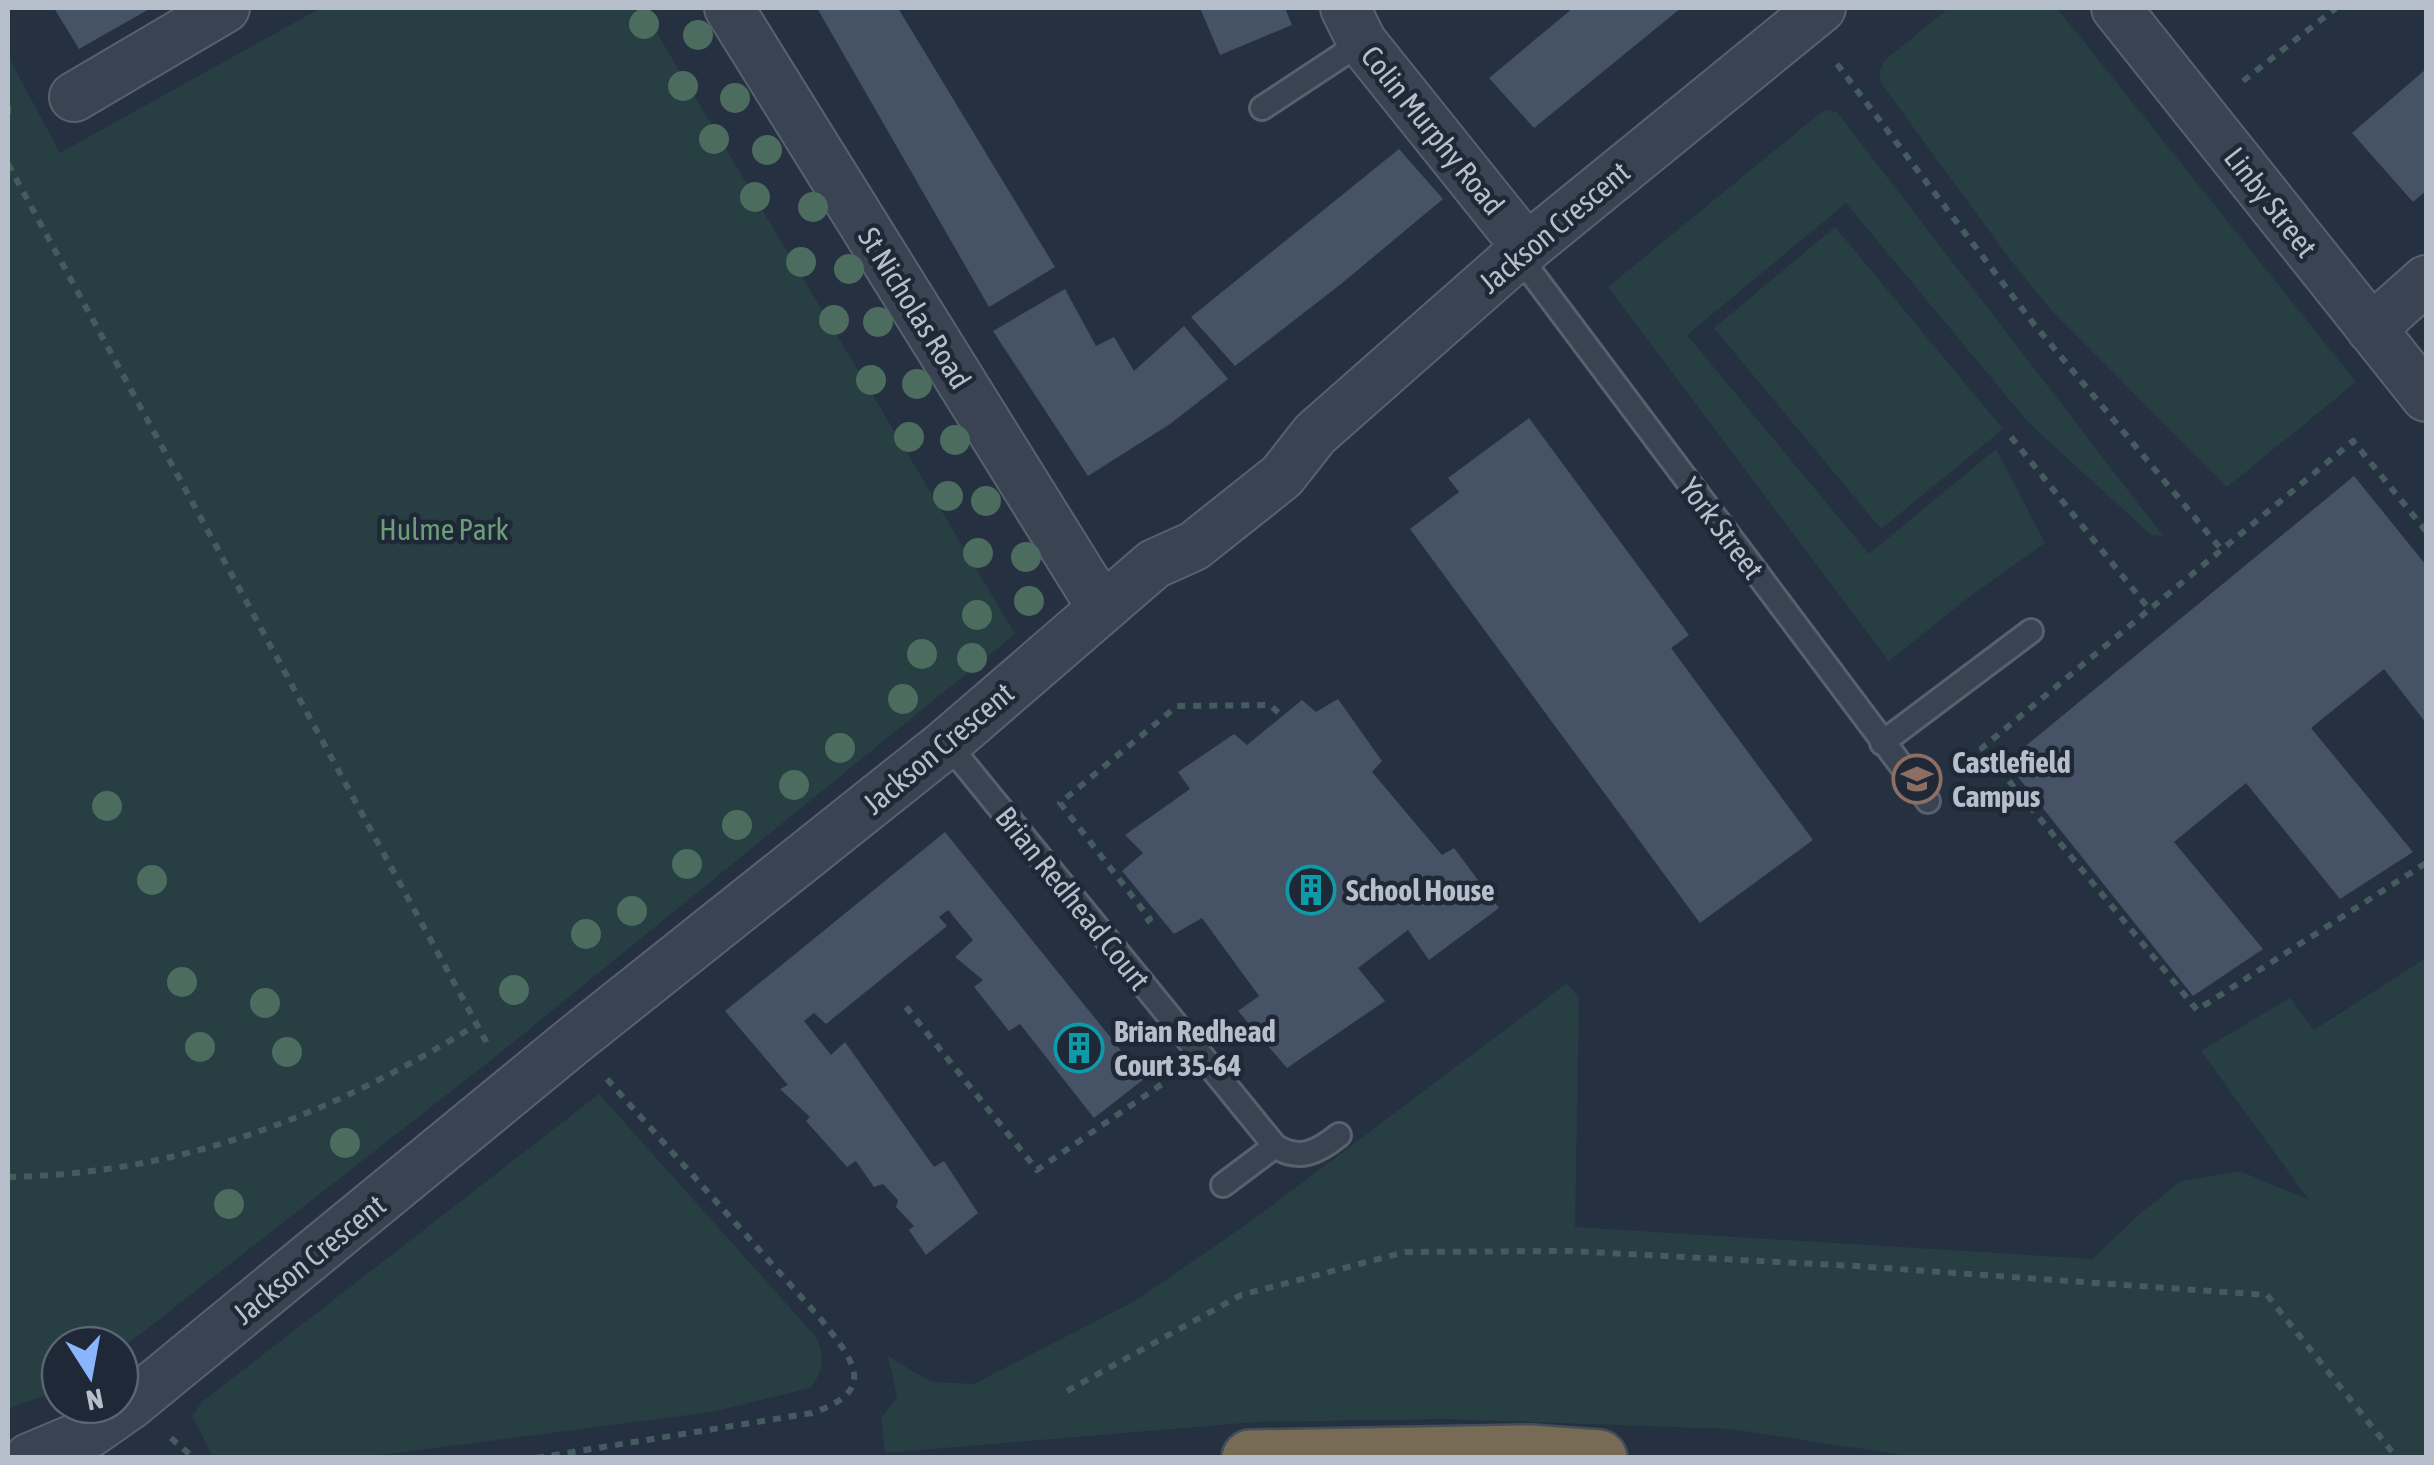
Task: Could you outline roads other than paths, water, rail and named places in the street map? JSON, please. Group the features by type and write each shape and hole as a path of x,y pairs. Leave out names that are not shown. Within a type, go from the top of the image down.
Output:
{"highway":[{"path":"1250,1458 1530,1453 1598,1458"}],"street":[{"path":"74,97 225,8"},
{"name":"St Nicholas Road","path":"729,8 1102,608"},
{"name":"Jackson Crescent","path":"29,1458 91,1432 131,1404 573,1041 947,743 1154,564 1194,546 1282,476 1315,434 1523,252 1821,8"},
{"name":"Linby Street","path":"2116,8 2426,396"},
{"name":"Colin Murphy Road","path":"1353,18 1523,252"},
{"path":"2371,328 2426,280"}],"lane":[{"path":"1262,108 1353,18"},
{"name":"York Street","path":"1523,252 1928,801"},
{"path":"1882,743 2031,631"},
{"name":"Brian Redhead Court","path":"947,743 1275,1146"},
{"path":"1224,1185 1275,1146 1288,1154 1305,1155 1321,1150 1339,1136"}],"place":[{"name":"Castlefield Campus","path":"1917,779"},
{"name":"School House","path":"1311,890"},
{"name":"Brian Redhead Court 35-64","path":"1079,1048"}],"park label":[{"name":"Hulme Park","path":"444,529"}]}
